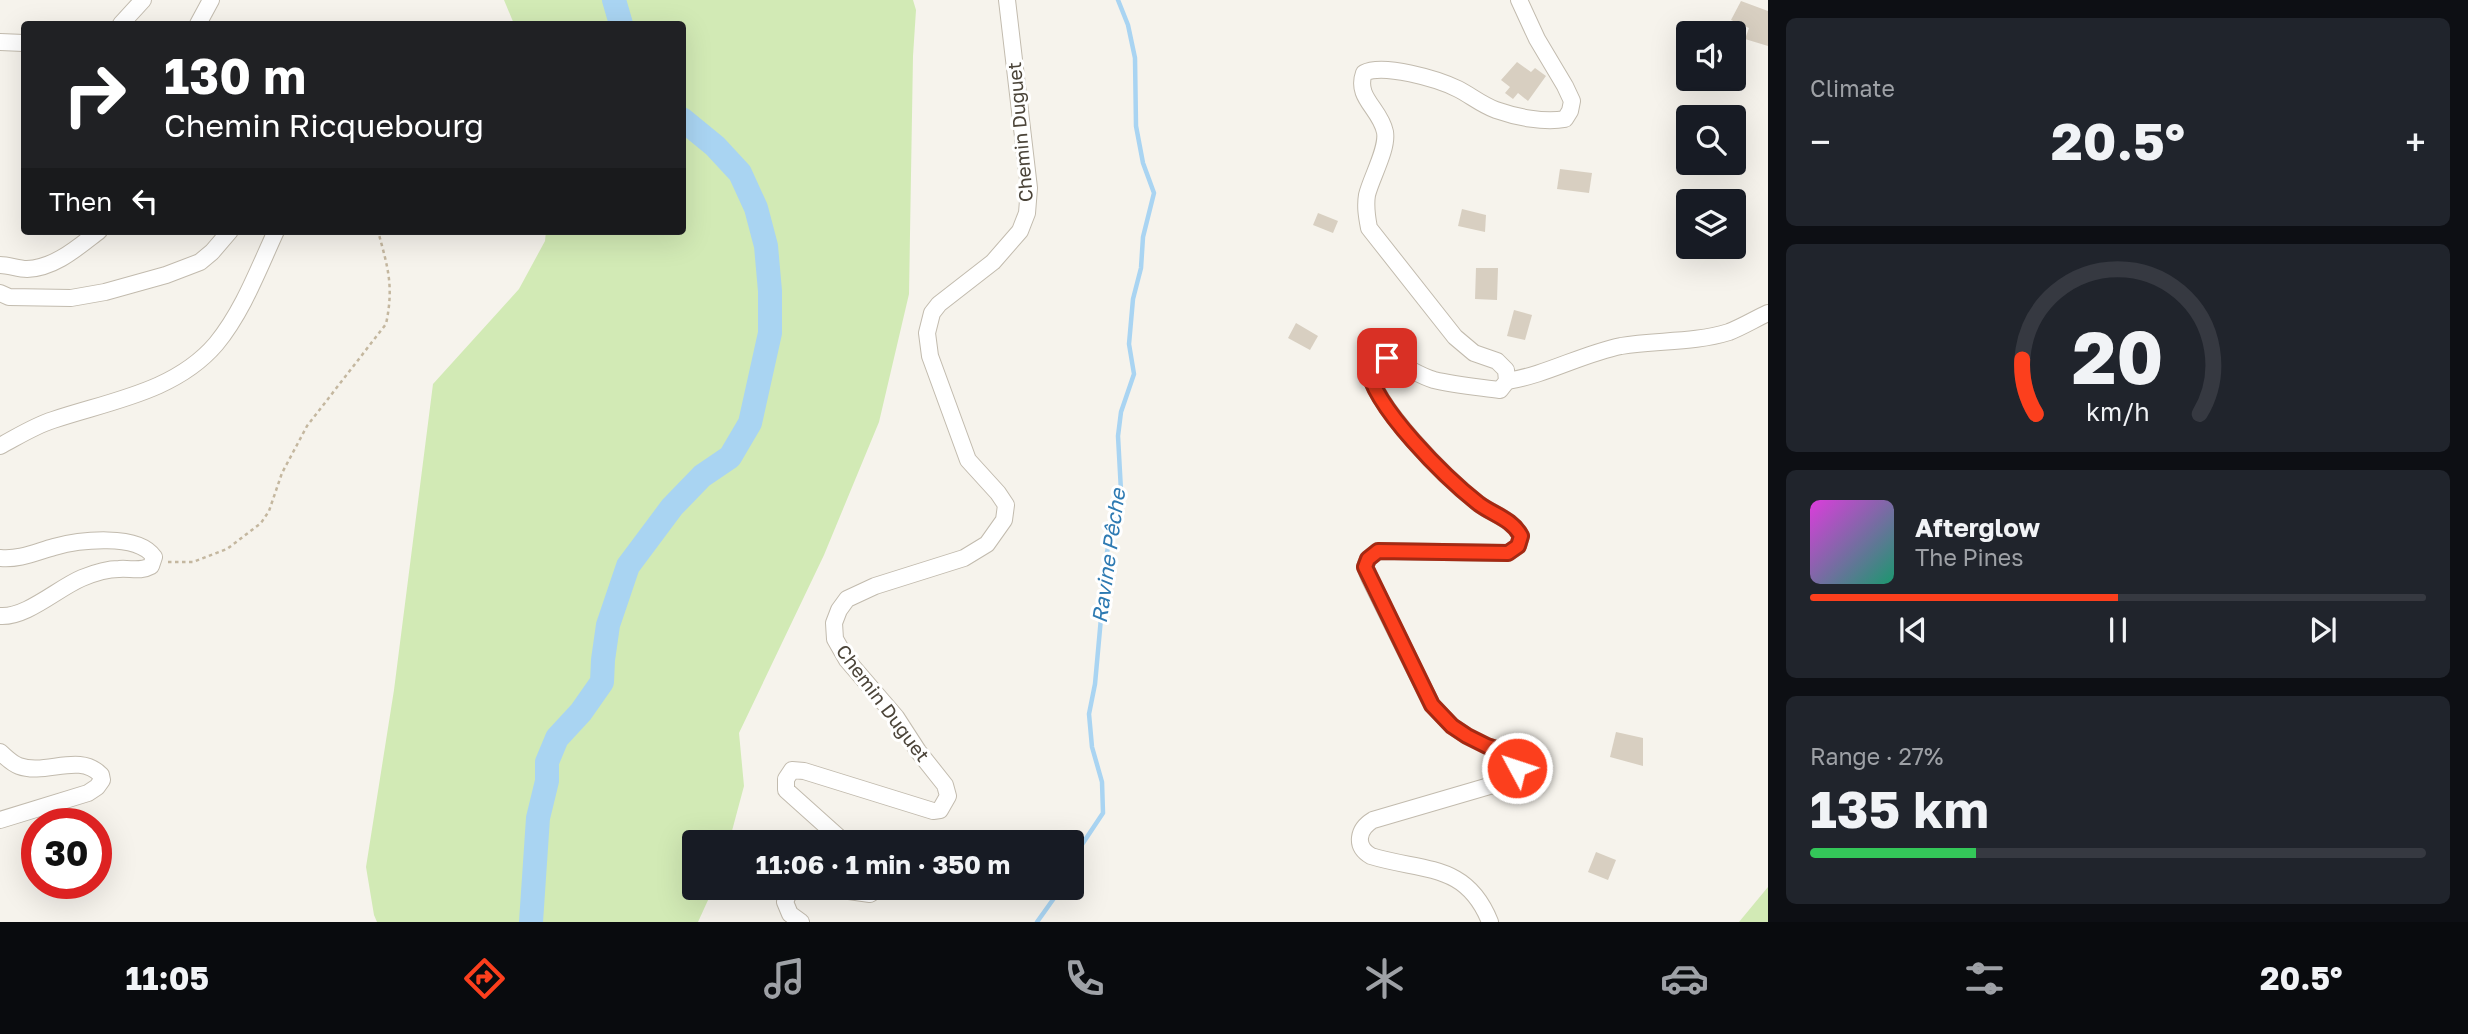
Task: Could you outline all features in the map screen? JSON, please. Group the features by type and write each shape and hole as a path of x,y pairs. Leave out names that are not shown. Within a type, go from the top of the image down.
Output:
{"street":[{"path":"124,21 143,0"},
{"path":"200,21 211,0"},
{"name":"Chemin Duguet","path":"831,830 786,790 786,779 792,770 804,771 933,811 940,810 948,796 945,785 896,717 847,660 835,639 834,623 847,598 875,586 964,558 987,544 1004,520 1006,505 968,460 955,430 930,356 927,333 932,313 939,304 992,262 1020,231 1027,213 1029,188 1007,0"},
{"path":"1507,381 1506,370 1497,361 1474,353 1455,337 1368,228 1368,194 1385,134 1378,113 1363,94 1360,83 1364,73 1371,69 1409,73 1455,87 1495,109 1554,121 1565,119 1572,101 1537,39 1519,0"},
{"path":"0,42 21,43"},
{"path":"0,264 24,269 38,268 70,253 94,235"},
{"path":"0,293 9,297 71,298 105,292 166,275 200,261 227,235"},
{"path":"0,446 50,421 149,391 202,358 223,335 244,301 274,235"},
{"path":"1490,922 1479,898 1458,880 1446,874 1371,856 1360,844 1363,827 1373,820 1503,782 1513,775 1517,765 1512,754 1487,746 1452,726 1432,705 1365,567 1368,559 1378,551 1508,553 1518,546 1521,536 1516,526 1482,506 1458,487 1406,434 1369,379 1368,367 1374,359 1387,358 1412,372 1435,380 1500,390 1507,381 1525,378 1622,346 1665,343 1729,332 1768,313"},
{"path":"0,558 24,556 55,547 99,540 141,545 151,553 154,562 145,569 119,569 93,574 18,614 0,617"},
{"path":"0,752 11,762 30,768 80,764 89,766 101,775 102,780 88,793 0,820"},
{"path":"786,900 790,914 801,922"}],"path":[{"path":"154,562 193,562 227,549 261,523 269,511 282,473 307,426 386,324 391,281 379,235"}],"green space":[{"path":"504,0 913,0 916,10 909,294 879,422 824,555 739,733 744,786 732,830 682,830 682,900 708,900 698,922 377,922 366,867 394,690 433,384 519,289 545,241 546,235 686,235 686,21 513,21"},
{"path":"1768,887 1768,922 1739,922"}],"building":[{"path":"1741,1 1768,11 1768,46 1746,39 1749,28 1746,27 1746,21 1731,20"},
{"path":"1517,62 1531,72 1535,68 1546,76 1528,101 1518,93 1513,99 1505,93 1510,87 1501,80"},
{"path":"1560,169 1592,173 1589,193 1557,189"},
{"path":"1462,209 1486,215 1485,232 1458,226"},
{"path":"1318,213 1338,221 1333,233 1313,225"},
{"path":"1476,268 1498,268 1497,300 1475,299"},
{"path":"1514,310 1532,315 1525,340 1507,336"},
{"path":"1296,323 1318,336 1310,350 1288,338"},
{"path":"1616,732 1643,738 1643,766 1610,757"},
{"path":"1596,852 1616,860 1608,880 1588,872"}],"waterway":[{"path":"614,0 620,21"},
{"name":"Ravine Pêche","path":"1084,842 1103,813 1102,782 1092,747 1089,714 1095,684 1107,552 1121,491 1118,436 1121,412 1134,374 1129,344 1133,299 1141,268 1143,237 1154,193 1143,163 1136,126 1135,58 1128,25 1118,0"},
{"path":"531,922 538,818 547,781 547,762 557,738 581,712 602,682 608,625 628,566 672,507 702,476 730,457 750,423 770,333 766,246 756,208 740,173 715,146 686,122"},
{"name":"Ravine Pêche","path":"1037,922 1053,900"}],"route":[{"path":"1387,358 1374,359 1368,367 1369,379 1406,434 1458,487 1482,506 1516,526 1521,536 1518,546 1508,553 1378,551 1368,559 1365,567 1432,705 1452,726 1467,736 1512,754 1517,768"}]}
